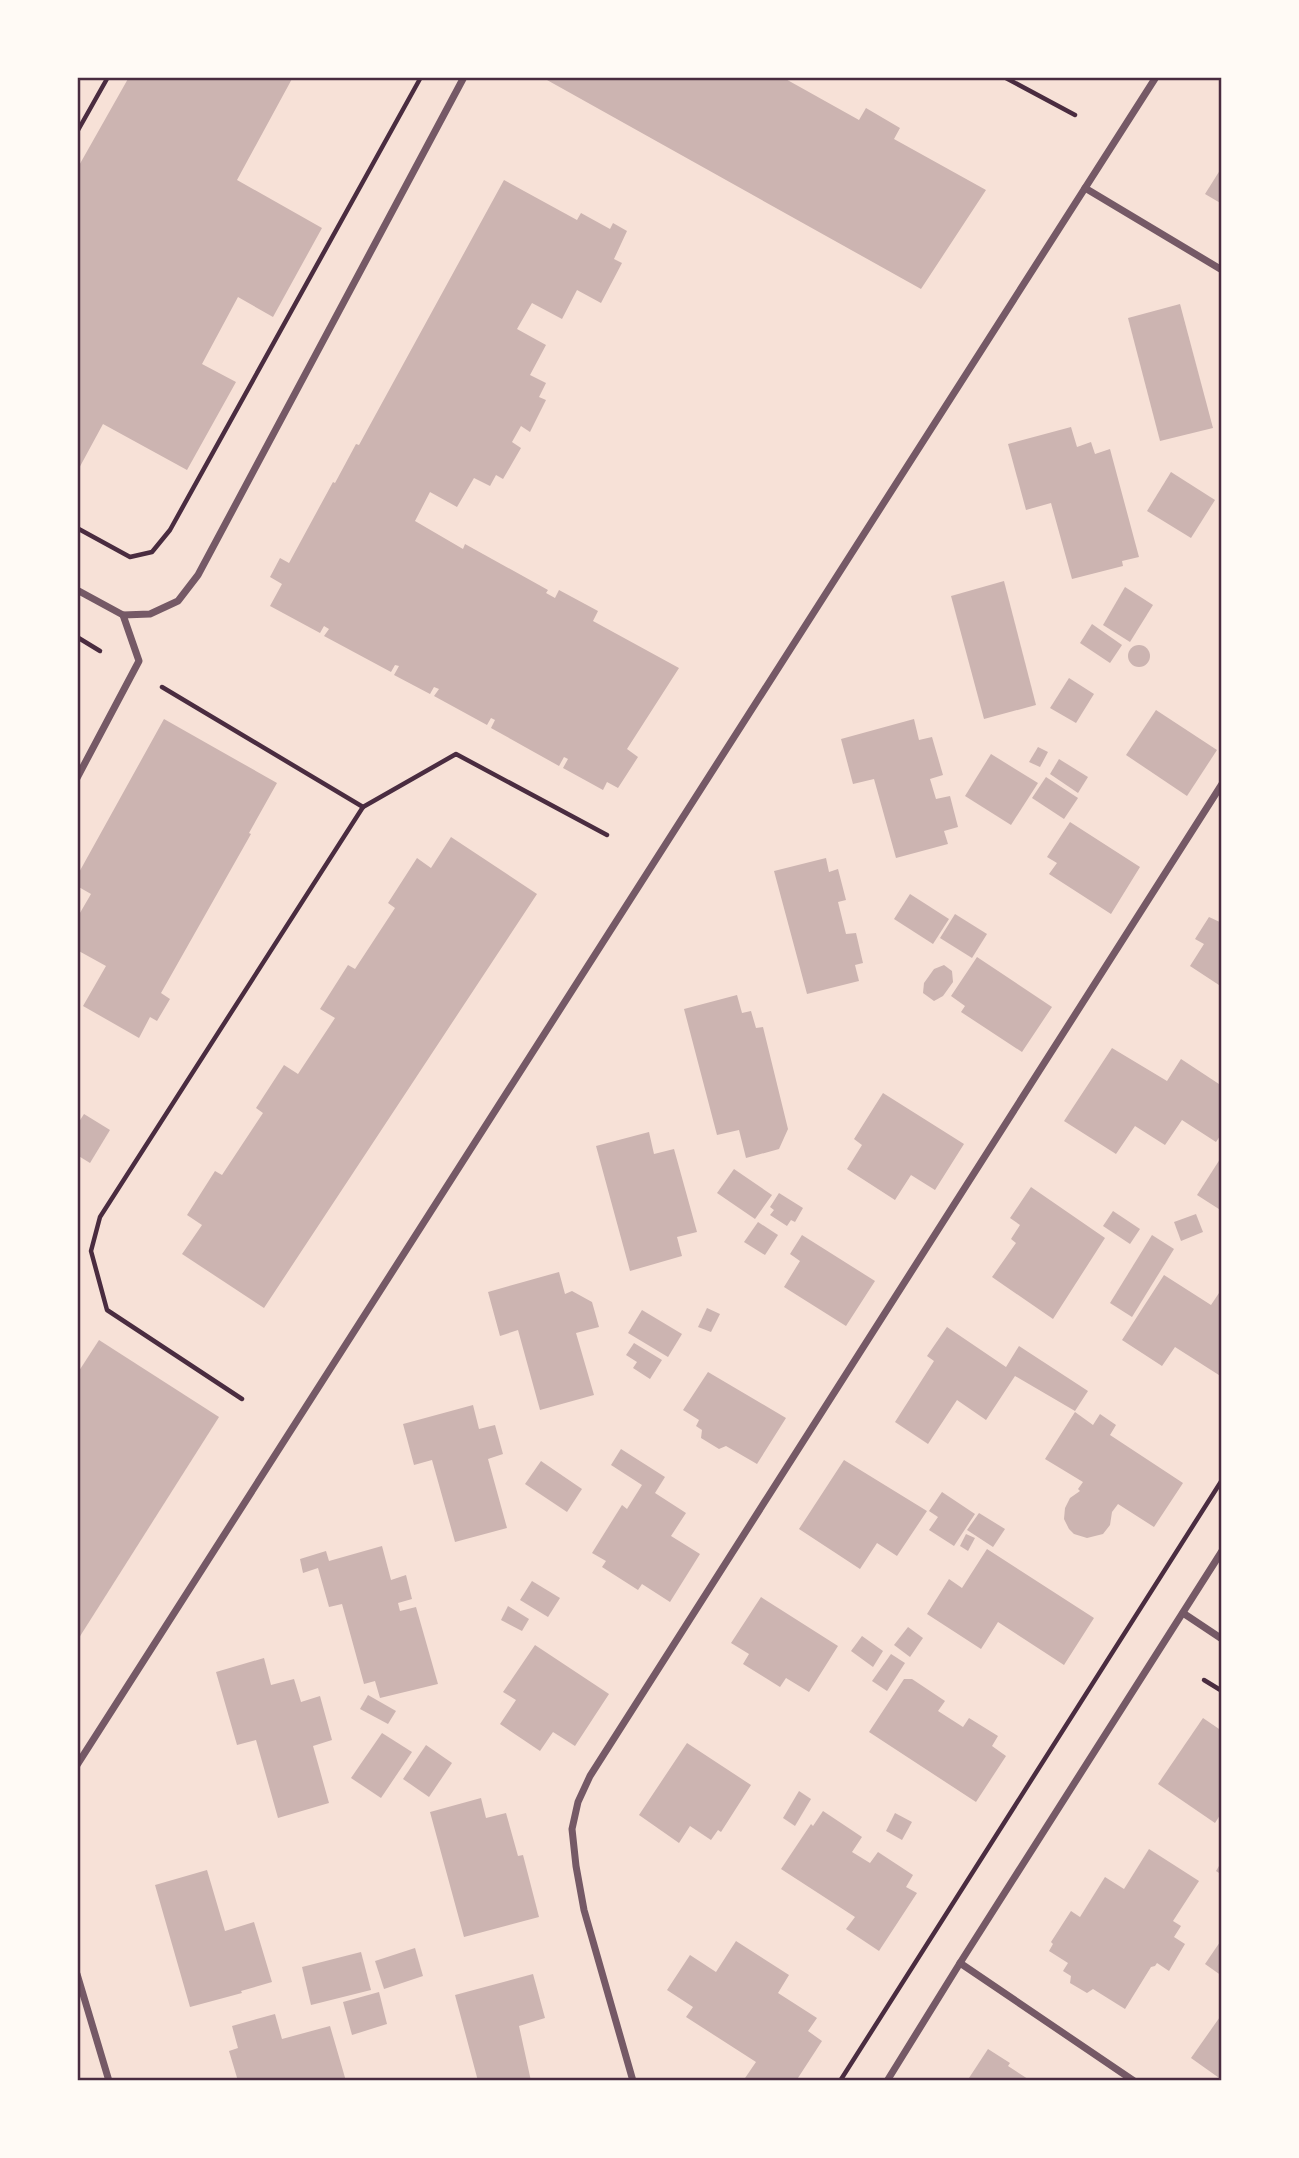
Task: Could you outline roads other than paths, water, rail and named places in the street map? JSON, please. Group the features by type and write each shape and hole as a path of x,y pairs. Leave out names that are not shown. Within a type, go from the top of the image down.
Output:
{"street":[{"path":"77,590 123,615 150,614 178,601 198,575 464,77"},
{"path":"77,1765 1156,77"},
{"path":"1085,188 1222,270"},
{"path":"77,778 139,661 123,615"},
{"path":"633,2081 584,1910 572,1829 578,1802 590,1776 1222,784"},
{"path":"887,2081 1222,1551"},
{"path":"1183,1613 1222,1639"},
{"path":"960,1963 1134,2081"},
{"path":"77,1973 108,2081"}]}
